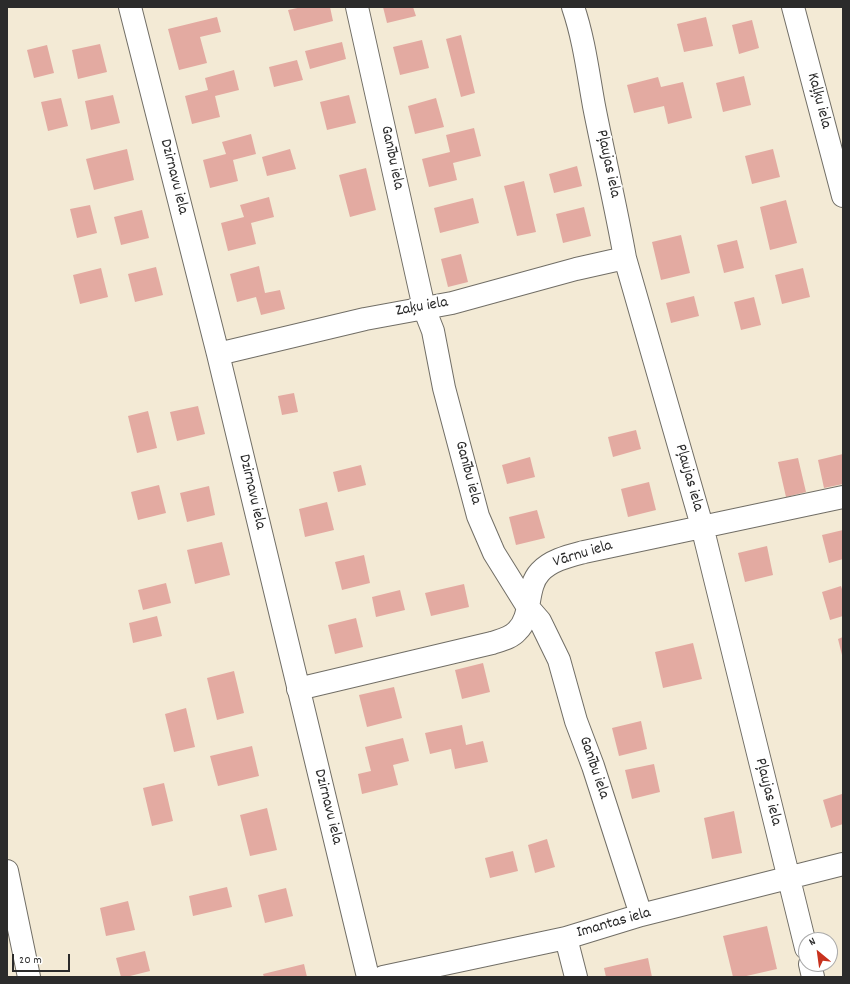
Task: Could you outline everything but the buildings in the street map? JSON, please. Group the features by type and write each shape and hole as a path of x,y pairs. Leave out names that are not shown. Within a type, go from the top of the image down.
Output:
{"street":[{"name":"Dzirnavu iela","path":"130,7 218,354 368,977"},
{"name":"Ganību iela","path":"357,7 424,308 433,331 444,388 478,516 494,553 528,606 540,621 559,660 576,721 593,766 641,915"},
{"name":"Pļaujas iela","path":"573,7 588,70 618,216 625,258 702,526 802,932"},
{"name":"Kaļķu iela","path":"793,7 838,161 843,196"},
{"name":"Zaķu iela","path":"218,354 365,318 452,303 576,269 625,258"},
{"name":"Vārnu iela","path":"298,689 492,643 509,637 517,631 523,623 532,585 539,572 549,564 584,552 843,497"},
{"name":"Imantas iela","path":"383,977 566,938 641,915 843,864"},
{"path":"7,871 29,977"},
{"path":"566,938 576,977"}]}
